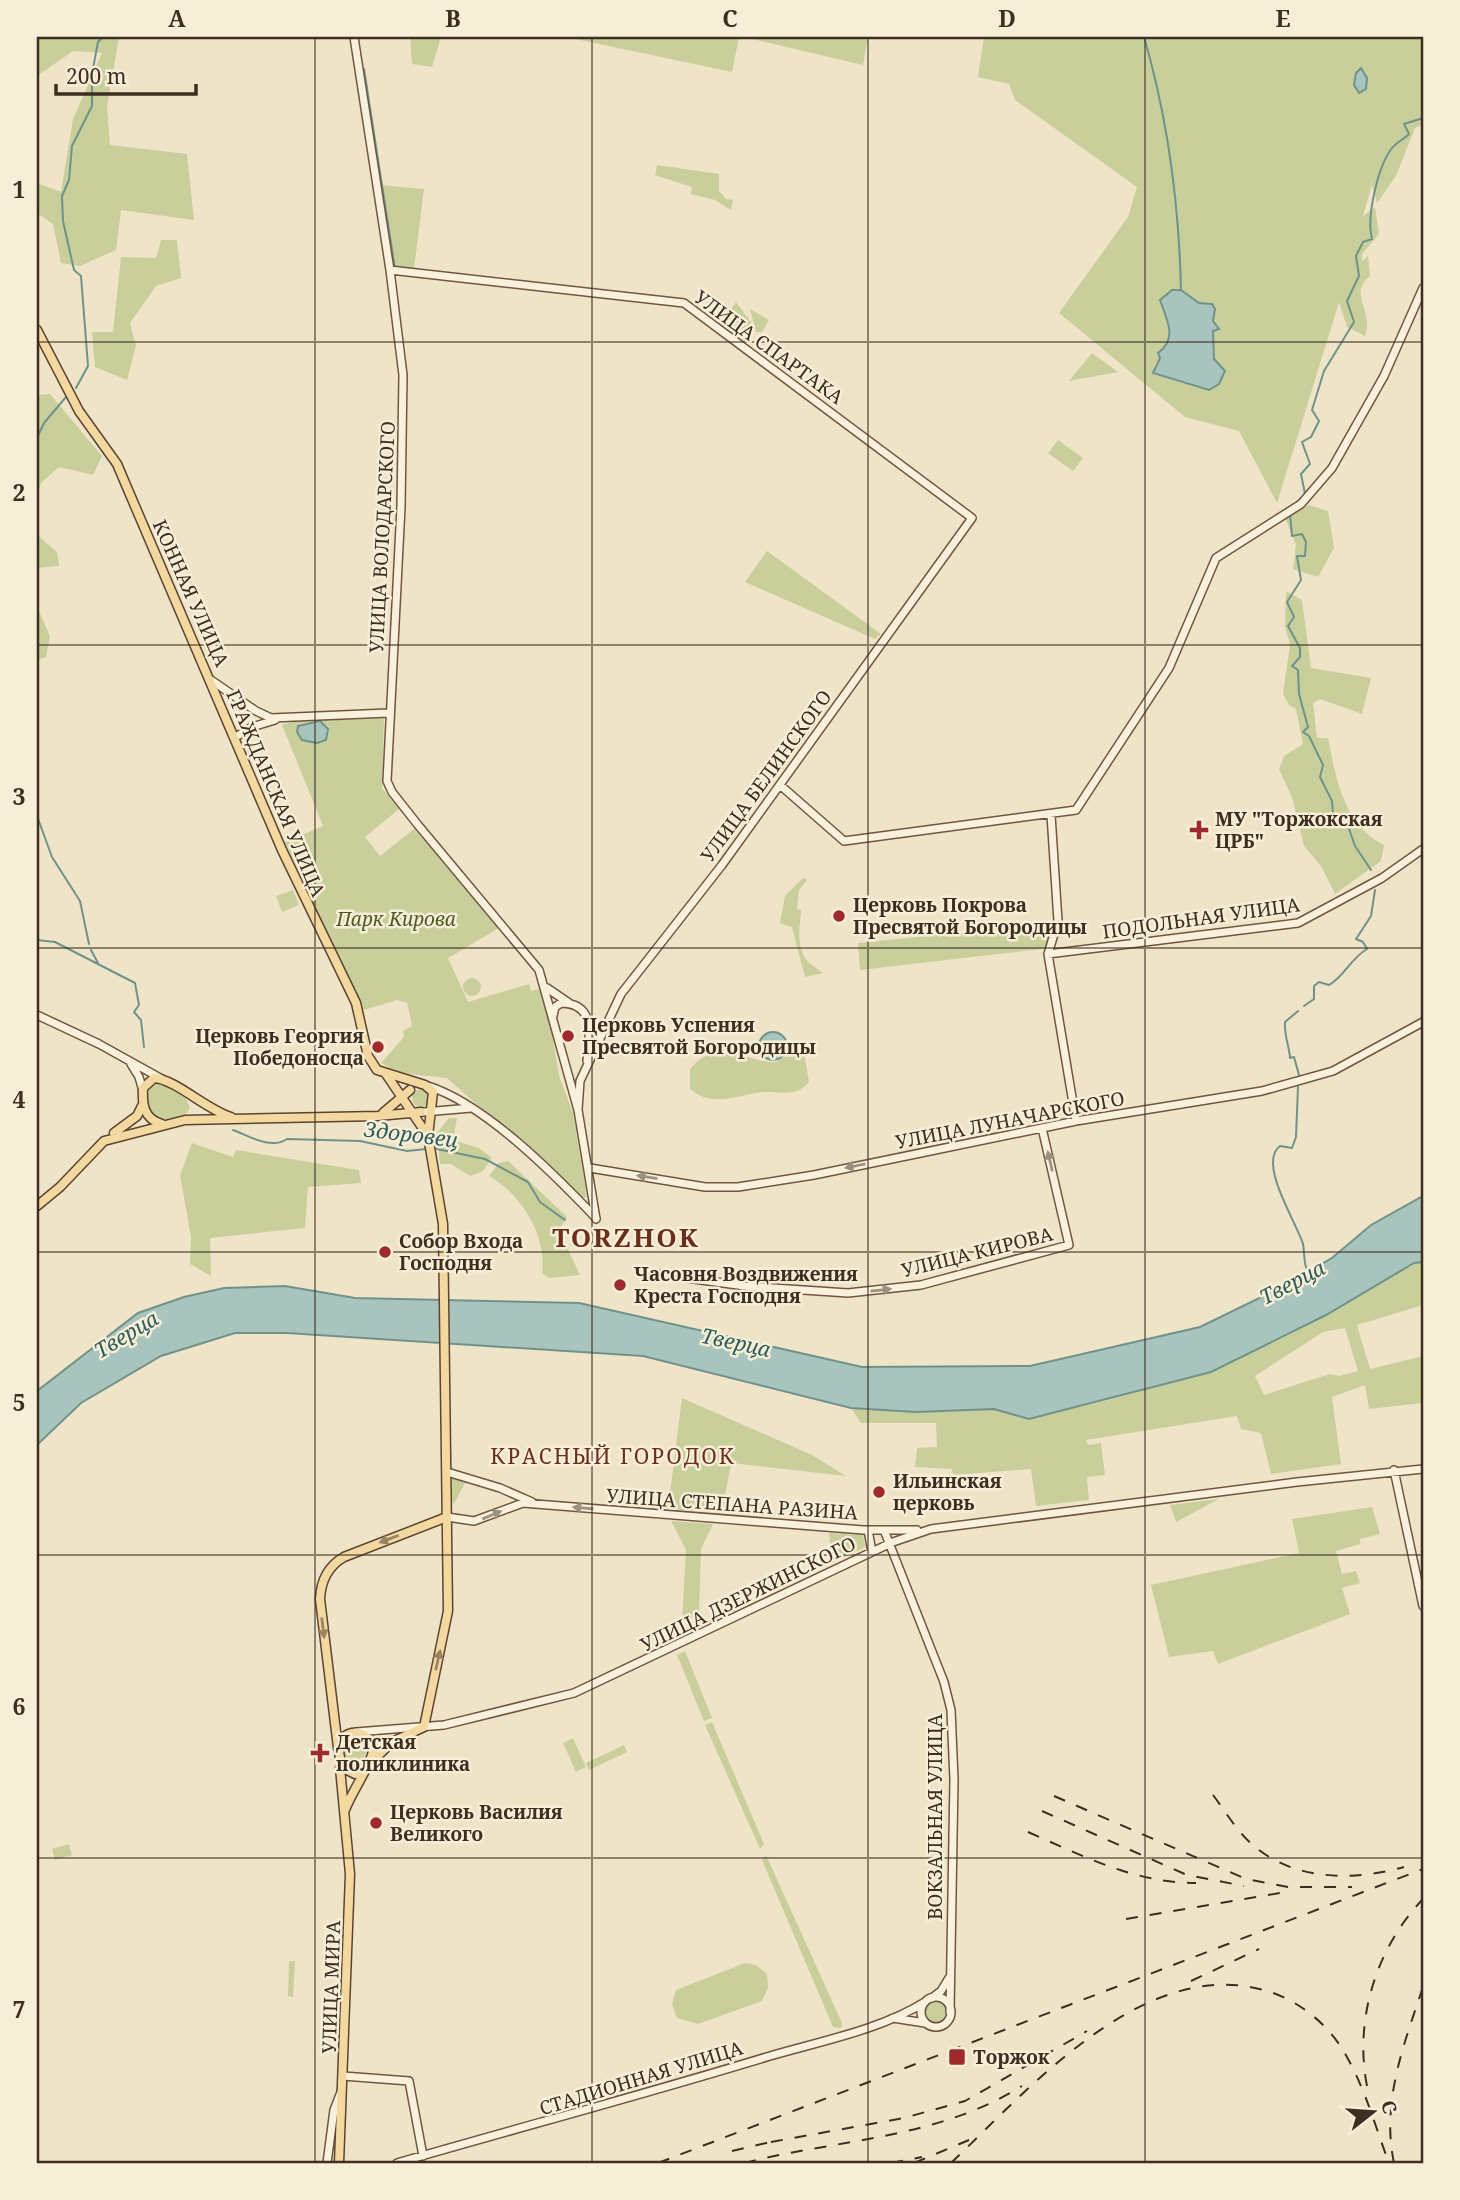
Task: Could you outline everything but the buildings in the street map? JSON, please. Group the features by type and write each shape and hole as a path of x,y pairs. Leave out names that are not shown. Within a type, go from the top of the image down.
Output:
{"main road":[{"name":"КОННАЯ УЛИЦА","path":"37,330 79,411 108,448 211,680"},
{"name":"ГРАЖДАНСКАЯ УЛИЦА","path":"211,680 306,904 356,1003 365,1049 380,1071 418,1107"},
{"path":"380,1071 425,1085 433,1093 418,1107 393,1115"},
{"path":"163,1124 148,1116 144,1104 143,1093 150,1080 163,1079 192,1105 244,1118"},
{"path":"366,1767 372,1754 372,1745 368,1738 356,1732 342,1741 339,1756 344,1770 350,1774 358,1773 366,1767 393,1742 424,1727 448,1614 445,1282 441,1205 428,1131 411,1090 425,1085"},
{"path":"37,1206 60,1187 104,1141 138,1116 144,1104"},
{"path":"185,1120 192,1105"},
{"path":"377,1116 418,1107"},
{"path":"418,1107 428,1131"},
{"path":"104,1141 185,1120 244,1118 393,1115 410,1118 428,1131"},
{"name":"УЛИЦА СТЕПАНА РАЗИНА","path":"333,1564 347,1555 447,1517"},
{"name":"УЛИЦА МИРА","path":"333,1564 323,1581 320,1599 350,1874 342,2088"},
{"name":"УЛИЦА МИРА","path":"345,1810 366,1767"},
{"path":"338,2163 342,2088"}],"street":[{"name":"УЛИЦА ВОЛОДАРСКОГО","path":"354,37 390,270 403,375 401,507 388,713 387,779 391,790 539,970 578,1110 590,1168 596,1219 551,1174 475,1109"},
{"name":"УЛИЦА СПАРТАКА","path":"390,270 684,303 972,517"},
{"path":"780,785 844,841 1073,812 1169,668 1216,558 1311,495 1345,448 1384,376 1423,288"},
{"name":"УЛИЦА БЕЛИНСКОГО","path":"586,1069 631,979 722,865 972,517"},
{"name":"КОННАЯ УЛИЦА","path":"211,680 256,711 279,719"},
{"name":"КОННАЯ УЛИЦА","path":"234,738 252,727 279,719 388,713"},
{"path":"1051,815 1058,921 1048,954 1076,1121"},
{"name":"ПОДОЛЬНАЯ УЛИЦА","path":"1048,954 1298,923 1371,884 1423,849"},
{"name":"УЛИЦА ВОЛОДАРСКОГО","path":"545,987 582,1010 590,1023 586,1069"},
{"path":"553,1017 556,1006 569,1003"},
{"path":"37,1015 163,1079"},
{"name":"УЛИЦА ЛУНАЧАРСКОГО","path":"590,1168 705,1187 738,1186 814,1175 1076,1121 1262,1091 1333,1071 1423,1022"},
{"path":"128,1060 139,1077 143,1093"},
{"path":"566,1070 576,1074 586,1069"},
{"path":"578,1110 578,1091 586,1069"},
{"path":"425,1085 456,1097 475,1109"},
{"path":"418,1107 475,1109"},
{"path":"428,1131 446,1110"},
{"name":"УЛИЦА КИРОВА","path":"643,1272 745,1286 848,1293 921,1285 1069,1245 1042,1128"},
{"name":"УЛИЦА ДЗЕРЖИНСКОГО","path":"356,1732 456,1722 581,1690 888,1544 927,1530 1394,1470 1423,1469"},
{"path":"1394,1470 1423,1606"},
{"name":"УЛИЦА СТЕПАНА РАЗИНА","path":"447,1472 500,1488 536,1504"},
{"name":"УЛИЦА СТЕПАНА РАЗИНА","path":"447,1517 474,1521 512,1506 536,1504 868,1530 927,1530"},
{"path":"868,1530 872,1552"},
{"name":"ВОКЗАЛЬНАЯ УЛИЦА","path":"884,1530 944,1682 951,1710 954,1779 950,2012"},
{"path":"928,2000 945,2001 950,2012 947,2021 941,2026 925,2023 921,2011 928,2000 942,1991 950,1974"},
{"name":"СТАДИОННАЯ УЛИЦА","path":"397,2163 600,2108 893,2018 928,2000"},
{"name":"СТАДИОННАЯ УЛИЦА","path":"893,2018 925,2023"},
{"path":"343,2076 409,2081 424,2156"},
{"name":"УЛИЦА МИРА","path":"327,2163 334,2110 342,2088"}],"green space":[{"path":"37,37 119,37 107,107 110,145 187,154 194,220 121,210 116,250 80,266 61,263 53,224 37,213 37,183 61,192 73,119 102,53 73,51 37,76"},
{"path":"410,37 441,37 432,67 412,64"},
{"path":"566,37 739,37 732,72"},
{"path":"744,37 868,37 863,65"},
{"path":"984,37 1423,37 1423,124 1415,128 1396,176 1377,203 1372,185 1363,216 1375,207 1379,234 1362,254 1362,261 1368,256 1370,276 1361,290 1367,319 1365,336 1347,327 1339,302 1277,503 1239,431 1185,417 1059,313 1128,217 1137,187 1015,100 1009,84 978,77","holes":["1185,295 1199,303 1206,302 1215,309 1213,322 1218,329 1213,331 1214,359 1220,369 1154,366 1165,348 1169,334 1160,300"]},
{"path":"657,165 719,174 719,191 726,199 733,200 731,210 715,200 691,194 692,187 655,175"},
{"path":"381,185 424,189 414,269 396,266 391,257"},
{"path":"161,240 177,240 181,278 156,286 130,323 136,346 127,380 95,367 92,332 113,332 121,257 156,258"},
{"path":"736,302 751,322 750,340 745,344 720,325"},
{"path":"750,309 769,320 762,332 756,332"},
{"path":"1092,353 1118,372 1069,381"},
{"path":"50,394 102,456 93,475 59,467 41,483 37,496 37,395"},
{"path":"1058,440 1083,458 1073,471 1048,453"},
{"path":"1309,505 1328,511 1334,548 1318,577 1293,569 1296,545 1285,517"},
{"path":"37,535 57,552 59,566 37,568"},
{"path":"767,551 881,634 875,639 745,582"},
{"path":"1286,591 1302,600 1311,668 1371,678 1362,714 1320,699 1313,703 1317,738 1328,738 1339,785 1351,813 1370,836 1384,845 1381,861 1335,894 1321,866 1304,846 1292,797 1279,769 1284,756 1303,744 1296,709 1289,705 1283,694 1290,644 1285,627"},
{"path":"37,607 50,636 46,657 37,660"},
{"name":"Парк Кирова","path":"384,717 382,788 399,809 365,837 380,856 414,829 499,928 448,958 468,1002 529,984 531,991 540,989 547,1000 559,1076 573,1113 587,1197 582,1198 447,1078 400,1073 381,1063 404,1037 403,1031 412,1026 407,1003 397,1000 364,1010 285,842 323,826 282,725 302,719"},
{"path":"803,878 807,880 799,890 797,909 801,910 800,946 806,960 823,973 805,977 792,927 780,923 785,896"},
{"path":"293,890 299,905 282,912 276,896"},
{"path":"1055,923 1050,948 860,970 858,943"},
{"path":"472,978 478,981 481,987 478,993 472,996 466,993 463,987 466,981"},
{"path":"798,1041 802,1041 809,1082 798,1090 716,1099 698,1095 690,1089 690,1069 712,1054 732,1053 776,1062 789,1054"},
{"path":"160,1081 186,1099 190,1108 186,1114 160,1121 149,1113 145,1092 151,1082"},
{"path":"421,1089 427,1092 430,1098 427,1104 421,1107 415,1104 412,1098 415,1092"},
{"path":"449,1118 457,1118 453,1140 479,1148 492,1158 483,1171 470,1176 451,1164 440,1164 437,1133"},
{"path":"192,1143 233,1157 236,1150 359,1170 361,1183 308,1187 305,1228 210,1238 211,1276 190,1264 191,1237 180,1175"},
{"path":"508,1161 567,1217 559,1230 580,1275 549,1278 542,1273 540,1244 529,1217 511,1193 489,1176 499,1163"},
{"path":"1423,1262 1423,1305 1357,1325 1370,1369 1423,1356 1423,1403 1369,1409 1365,1385 1332,1397 1341,1464 1271,1474 1261,1433 1241,1429 1237,1416 1086,1440 1088,1445 1101,1443 1105,1475 1087,1477 1089,1500 1036,1506 1031,1469 953,1475 952,1469 915,1467 917,1448 937,1447 936,1423 861,1423 851,1408 916,1412 994,1409 1029,1419 1108,1400 1211,1372 1326,1315 1414,1263","holes":["1345,1328 1358,1371 1339,1376 1330,1374 1264,1395 1255,1376 1323,1332"]},
{"path":"682,1398 812,1455 846,1476 731,1463 722,1513 668,1509"},
{"path":"452,1477 466,1481 454,1504 452,1501"},
{"path":"1219,1499 1176,1522 1170,1505"},
{"path":"1372,1507 1380,1534 1360,1539 1360,1544 1336,1551 1342,1574 1356,1571 1360,1583 1342,1588 1350,1614 1218,1664 1213,1651 1169,1657 1151,1585 1299,1553 1292,1519"},
{"path":"671,1521 713,1524 701,1549 699,1615 682,1622 686,1550"},
{"path":"829,1533 863,1535 865,1547 832,1563"},
{"path":"685,1651 712,1718 704,1721 677,1655"},
{"path":"712,1722 764,1844 760,1849 705,1725"},
{"path":"355,1737 364,1741 368,1750 358,1767 353,1770 347,1768 343,1746"},
{"path":"573,1738 586,1767 576,1772 563,1743"},
{"path":"624,1745 627,1752 589,1770 586,1763"},
{"path":"69,1844 72,1855 55,1860 52,1849"},
{"path":"766,1855 842,2023 841,2028 833,2027 762,1860"},
{"path":"289,1961 295,1961 293,1997 288,1996"},
{"path":"745,1963 756,1965 767,1974 768,1988 762,2001 698,2024 677,2018 672,2004 676,1990"},
{"path":"935,2000 944,2003 947,2012 944,2021 935,2024 926,2021 923,2012 926,2003"}],"water":[{"path":"1361,68 1367,78 1366,89 1359,93 1354,85 1356,73"},
{"path":"1172,290 1181,290 1199,303 1212,304 1215,309 1213,321 1219,329 1213,331 1214,359 1225,371 1219,384 1209,390 1153,373 1160,358 1158,353 1168,342 1169,335 1168,322 1160,300"},
{"path":"320,721 328,729 326,740 317,743 302,740 297,732 298,726"},
{"path":"773,1032 783,1036 787,1046 783,1056 773,1060 763,1056 759,1046 763,1036"},
{"name":"Тверца","path":"1423,1196 1423,1262 1414,1263 1326,1315 1211,1372 1029,1419 994,1409 916,1412 851,1408 643,1356 287,1333 235,1333 161,1356 81,1403 37,1445 37,1391 138,1313 184,1297 224,1288 285,1286 355,1298 579,1303 862,1367 1030,1366 1200,1327 1276,1290 1332,1258 1371,1225"}],"waterway":[{"path":"76,388 88,366 81,276 74,270 63,221 62,196 69,180 72,146 92,106 92,74 98,42 103,37"},
{"path":"1144,37 1160,99 1171,162 1181,290"},
{"path":"364,69 395,269"},
{"path":"1290,509 1305,494 1301,474 1310,464 1302,442 1311,437 1319,421 1312,410 1324,371 1354,322 1347,301 1359,276 1356,256 1363,242 1372,239 1372,205 1382,167 1392,148 1409,134 1404,124 1423,118"},
{"path":"37,438 44,423 66,397"},
{"path":"1290,514 1292,536 1302,534 1306,542 1305,556 1297,556 1301,580 1287,602 1294,617 1288,626 1300,648 1300,657 1292,666 1298,670 1299,694 1308,727 1303,732 1309,736 1323,765 1320,777 1332,801 1333,814 1348,826 1355,846 1371,870"},
{"path":"37,816 52,857 80,901 89,944"},
{"path":"1304,1006 1314,999 1314,986 1319,982 1329,985 1334,982 1367,949 1363,942 1356,939 1371,916 1375,890"},
{"name":"Здоровец","path":"37,940 55,942 135,983 139,1005 134,1012 141,1020 144,1047"},
{"path":"91,950 99,965"},
{"path":"1298,1011 1285,1022 1285,1027 1290,1058 1294,1057 1299,1075"},
{"name":"Тверца","path":"1298,1087 1296,1137 1292,1148 1280,1146 1274,1154 1273,1166 1281,1194 1303,1244 1308,1272"},
{"name":"Здоровец","path":"233,1130 267,1143 287,1139 360,1141 407,1151 426,1149"},
{"name":"Здоровец","path":"432,1148 485,1159 528,1182 540,1202 565,1220"}],"railway":[{"path":"1213,1795 1254,1846 1270,1858 1288,1866 1306,1872 1345,1876 1404,1867"},
{"path":"1054,1796 1246,1879 1288,1887 1352,1887"},
{"path":"1042,1811 1187,1875 1244,1886"},
{"path":"1028,1832 1110,1867 1152,1878 1196,1883"},
{"path":"658,2163 1423,1869"},
{"path":"1126,1919 1280,1893"},
{"path":"1367,2086 1364,2036 1372,1986 1393,1940 1423,1899"},
{"path":"1191,1981 1259,1949"},
{"path":"951,2163 1053,2066 1092,2035 1134,2010 1177,1992 1222,1985 1278,1995 1309,2013 1326,2029 1341,2047 1355,2073 1386,2155"},
{"path":"1394,2163 1390,2118 1392,2096 1402,2052 1423,1987"},
{"path":"771,2142 904,2118 965,2101 1087,2031"},
{"path":"744,2163 922,2127 990,2104 1022,2086"},
{"path":"732,2151 779,2140"},
{"path":"914,2163 969,2140"},
{"path":"891,2163 922,2157"}],"place":[{"name":"МУ \"Торжокская ЦРБ\"","path":"1199,830"},
{"name":"Церковь Покрова Пресвятой Богородицы","path":"839,916"},
{"name":"Церковь Успения Пресвятой Богородицы","path":"568,1036"},
{"name":"Церковь Георгия Победоносца","path":"378,1047"},
{"name":"Собор Входа Господня","path":"385,1252"},
{"name":"Часовня Воздвижения Креста Господня","path":"620,1285"},
{"name":"Ильинская церковь","path":"879,1492"},
{"name":"Детская поликлиника","path":"320,1753"},
{"name":"Церковь Василия Великого","path":"376,1823"},
{"name":"Торжок","path":"957,2057"}],"district":[{"name":"TORZHOK","path":"626,1237"},
{"name":"КРАСНЫЙ ГОРОДОК","path":"613,1456"}]}
